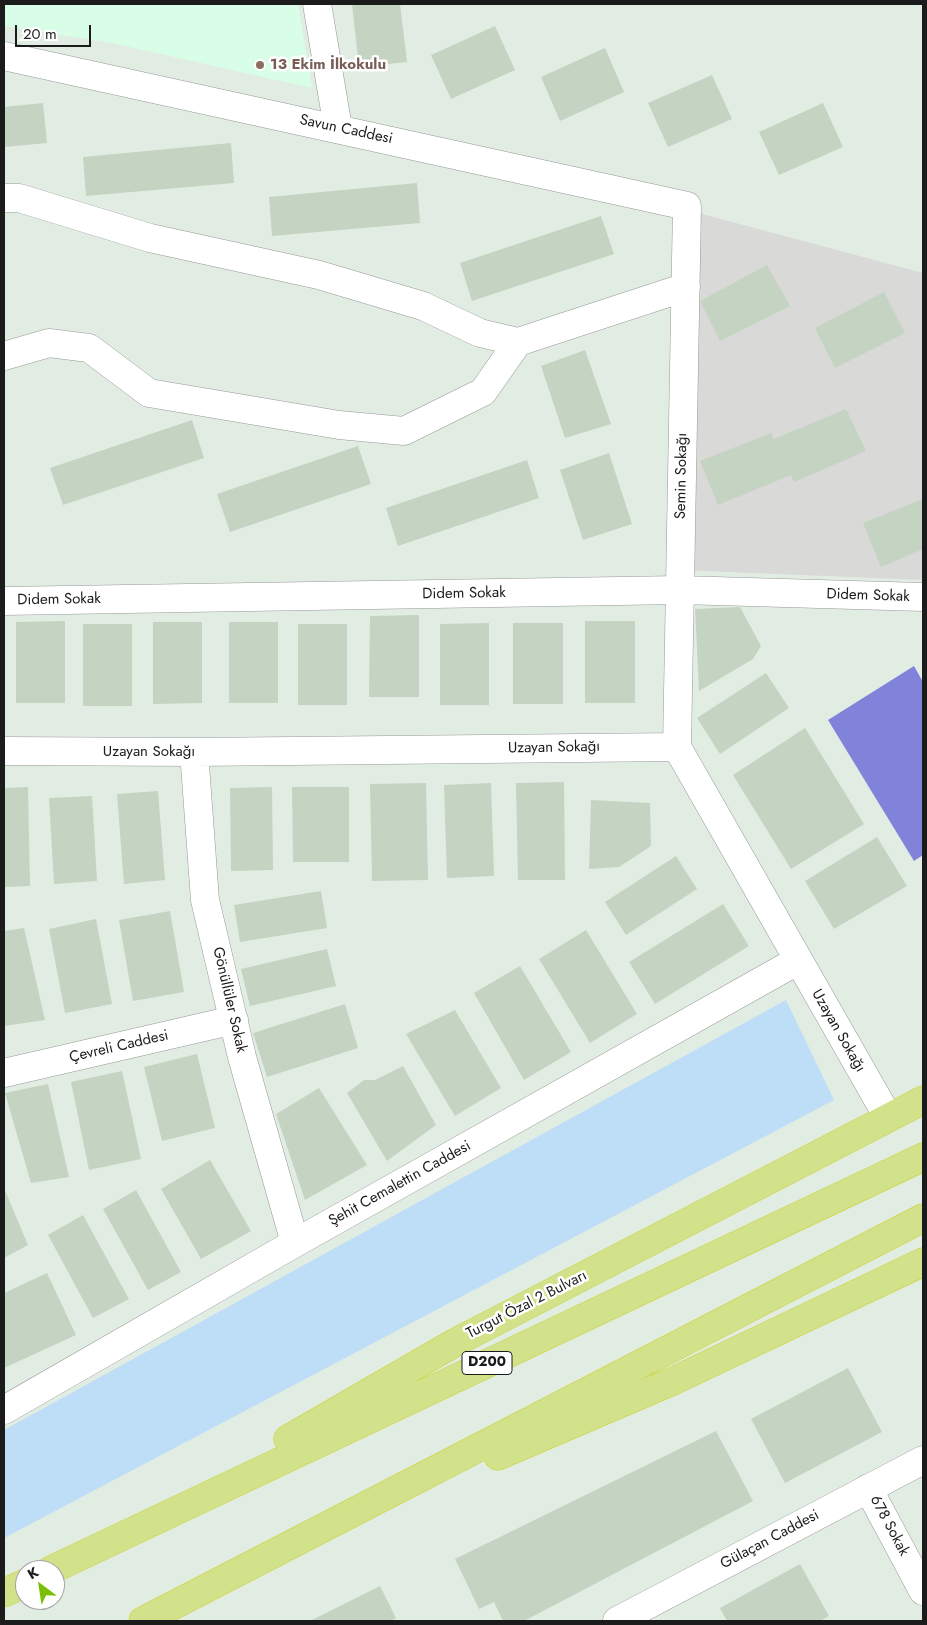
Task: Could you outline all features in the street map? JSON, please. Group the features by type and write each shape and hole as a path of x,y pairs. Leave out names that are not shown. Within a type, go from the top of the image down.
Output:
{"highway":[{"name":"Turgut Özal 2 Bulvarı","path":"141,1526 456,1342 923,1100"},
{"name":"Turgut Özal 2 Bulvarı","path":"65,1563 923,1157"},
{"path":"144,1621 923,1218"},
{"path":"323,1528 602,1412 923,1262"}],"street":[{"path":"317,4 338,128"},
{"name":"Savun Caddesi","path":"4,56 687,206"},
{"path":"4,198 20,198 150,238 319,275 423,306 480,333 518,342 686,287"},
{"name":"Semin Sokağı","path":"677,746 687,206"},
{"path":"4,356 49,343 89,348 149,393 340,425 404,431 483,392 518,342"},
{"name":"Didem Sokak","path":"4,601 680,590 923,597"},
{"name":"Uzayan Sokağı","path":"4,751 194,752 677,746 797,961 888,1118"},
{"name":"Gönüllüler Sokak","path":"194,752 205,900 234,1020 295,1243"},
{"name":"Şehit Cemalettin Caddesi","path":"4,1410 295,1243 797,961"},
{"name":"Çevreli Caddesi","path":"4,1073 234,1020"},
{"name":"Gülaçan Caddesi","path":"617,1621 923,1460"},
{"name":"678 Sokak","path":"868,1488 923,1591"}],"shaded area":[{"name":"13 Ekim İlkokulu","path":"4,4 298,4 312,88 112,43 4,26"},
{"path":"691,211 923,273 923,580 680,570"},
{"path":"914,666 923,682 923,855 914,861 828,720"},
{"path":"786,1000 834,1100 4,1538 4,1430"}],"building":[{"path":"352,4 400,4 407,62 359,67"},
{"path":"495,26 515,70 451,99 431,55"},
{"path":"605,48 624,92 560,121 541,77"},
{"path":"712,75 732,119 668,147 648,103"},
{"path":"43,103 47,143 4,147 4,107"},
{"path":"823,103 843,147 779,175 759,132"},
{"path":"231,143 234,183 86,196 83,157"},
{"path":"417,183 420,223 272,236 269,197"},
{"path":"601,216 614,254 472,301 460,263"},
{"path":"767,265 790,306 720,341 700,301"},
{"path":"884,292 905,333 835,368 815,328"},
{"path":"585,350 611,424 565,438 541,366"},
{"path":"846,409 866,451 794,482 791,475 718,505 700,461 771,433 774,439"},
{"path":"192,420 204,458 63,505 50,468"},
{"path":"358,446 371,484 230,532 217,494"},
{"path":"609,453 632,524 583,540 560,470"},
{"path":"527,460 539,498 398,546 386,508"},
{"path":"923,499 923,549 881,567 863,523"},
{"path":"740,607 761,646 753,659 699,691 695,609"},
{"path":"419,615 419,697 369,697 370,616"},
{"path":"65,621 65,703 16,703 16,622"},
{"path":"585,621 635,621 635,703 585,703"},
{"path":"153,622 202,622 202,703 153,704"},
{"path":"229,622 278,622 278,703 229,703"},
{"path":"489,623 489,705 440,705 440,624"},
{"path":"513,623 563,623 563,704 513,704"},
{"path":"83,624 132,624 132,706 83,706"},
{"path":"298,624 347,624 347,705 298,705"},
{"path":"766,673 789,708 720,754 697,718"},
{"path":"805,728 864,824 791,869 733,775"},
{"path":"564,782 565,880 518,880 516,783"},
{"path":"426,783 428,880 372,881 370,784"},
{"path":"491,783 494,876 447,878 444,785"},
{"path":"28,787 30,886 4,887 4,788"},
{"path":"272,787 273,870 231,871 230,788"},
{"path":"292,787 349,787 349,862 293,862"},
{"path":"158,791 165,880 124,884 117,794"},
{"path":"92,796 97,881 54,884 49,798"},
{"path":"591,800 650,803 651,846 619,867 589,869"},
{"path":"877,837 907,886 834,929 805,881"},
{"path":"676,856 697,889 626,935 605,902"},
{"path":"321,891 327,928 240,942 234,905"},
{"path":"723,904 749,946 655,1004 629,962"},
{"path":"170,911 184,992 133,1001 119,920"},
{"path":"96,919 112,1004 65,1013 49,929"},
{"path":"24,928 45,1020 4,1026 4,931"},
{"path":"586,930 637,1014 590,1043 539,959"},
{"path":"327,949 336,986 250,1006 241,969"},
{"path":"520,966 571,1052 524,1080 474,993"},
{"path":"345,1004 358,1048 267,1077 253,1033"},
{"path":"455,1010 501,1088 455,1116 406,1034"},
{"path":"197,1054 215,1128 162,1141 144,1067"},
{"path":"403,1066 436,1125 387,1161 347,1093 364,1080 375,1080"},
{"path":"122,1071 141,1159 89,1170 71,1082"},
{"path":"48,1084 69,1177 31,1183 5,1093"},
{"path":"319,1088 367,1165 305,1200 276,1114"},
{"path":"210,1160 251,1231 201,1259 161,1189"},
{"path":"4,1188 28,1245 4,1258"},
{"path":"136,1190 181,1272 148,1290 103,1209"},
{"path":"83,1215 129,1299 93,1318 48,1235"},
{"path":"47,1273 76,1335 4,1368 4,1293"},
{"path":"848,1368 882,1432 785,1483 751,1419"},
{"path":"716,1431 753,1501 524,1621 503,1621 494,1602 479,1609 455,1559"},
{"path":"800,1564 829,1616 820,1621 727,1621 720,1608"},
{"path":"380,1586 396,1618 390,1621 310,1621"}],"place":[{"name":"13 Ekim İlkokulu","path":"260,65"}]}
